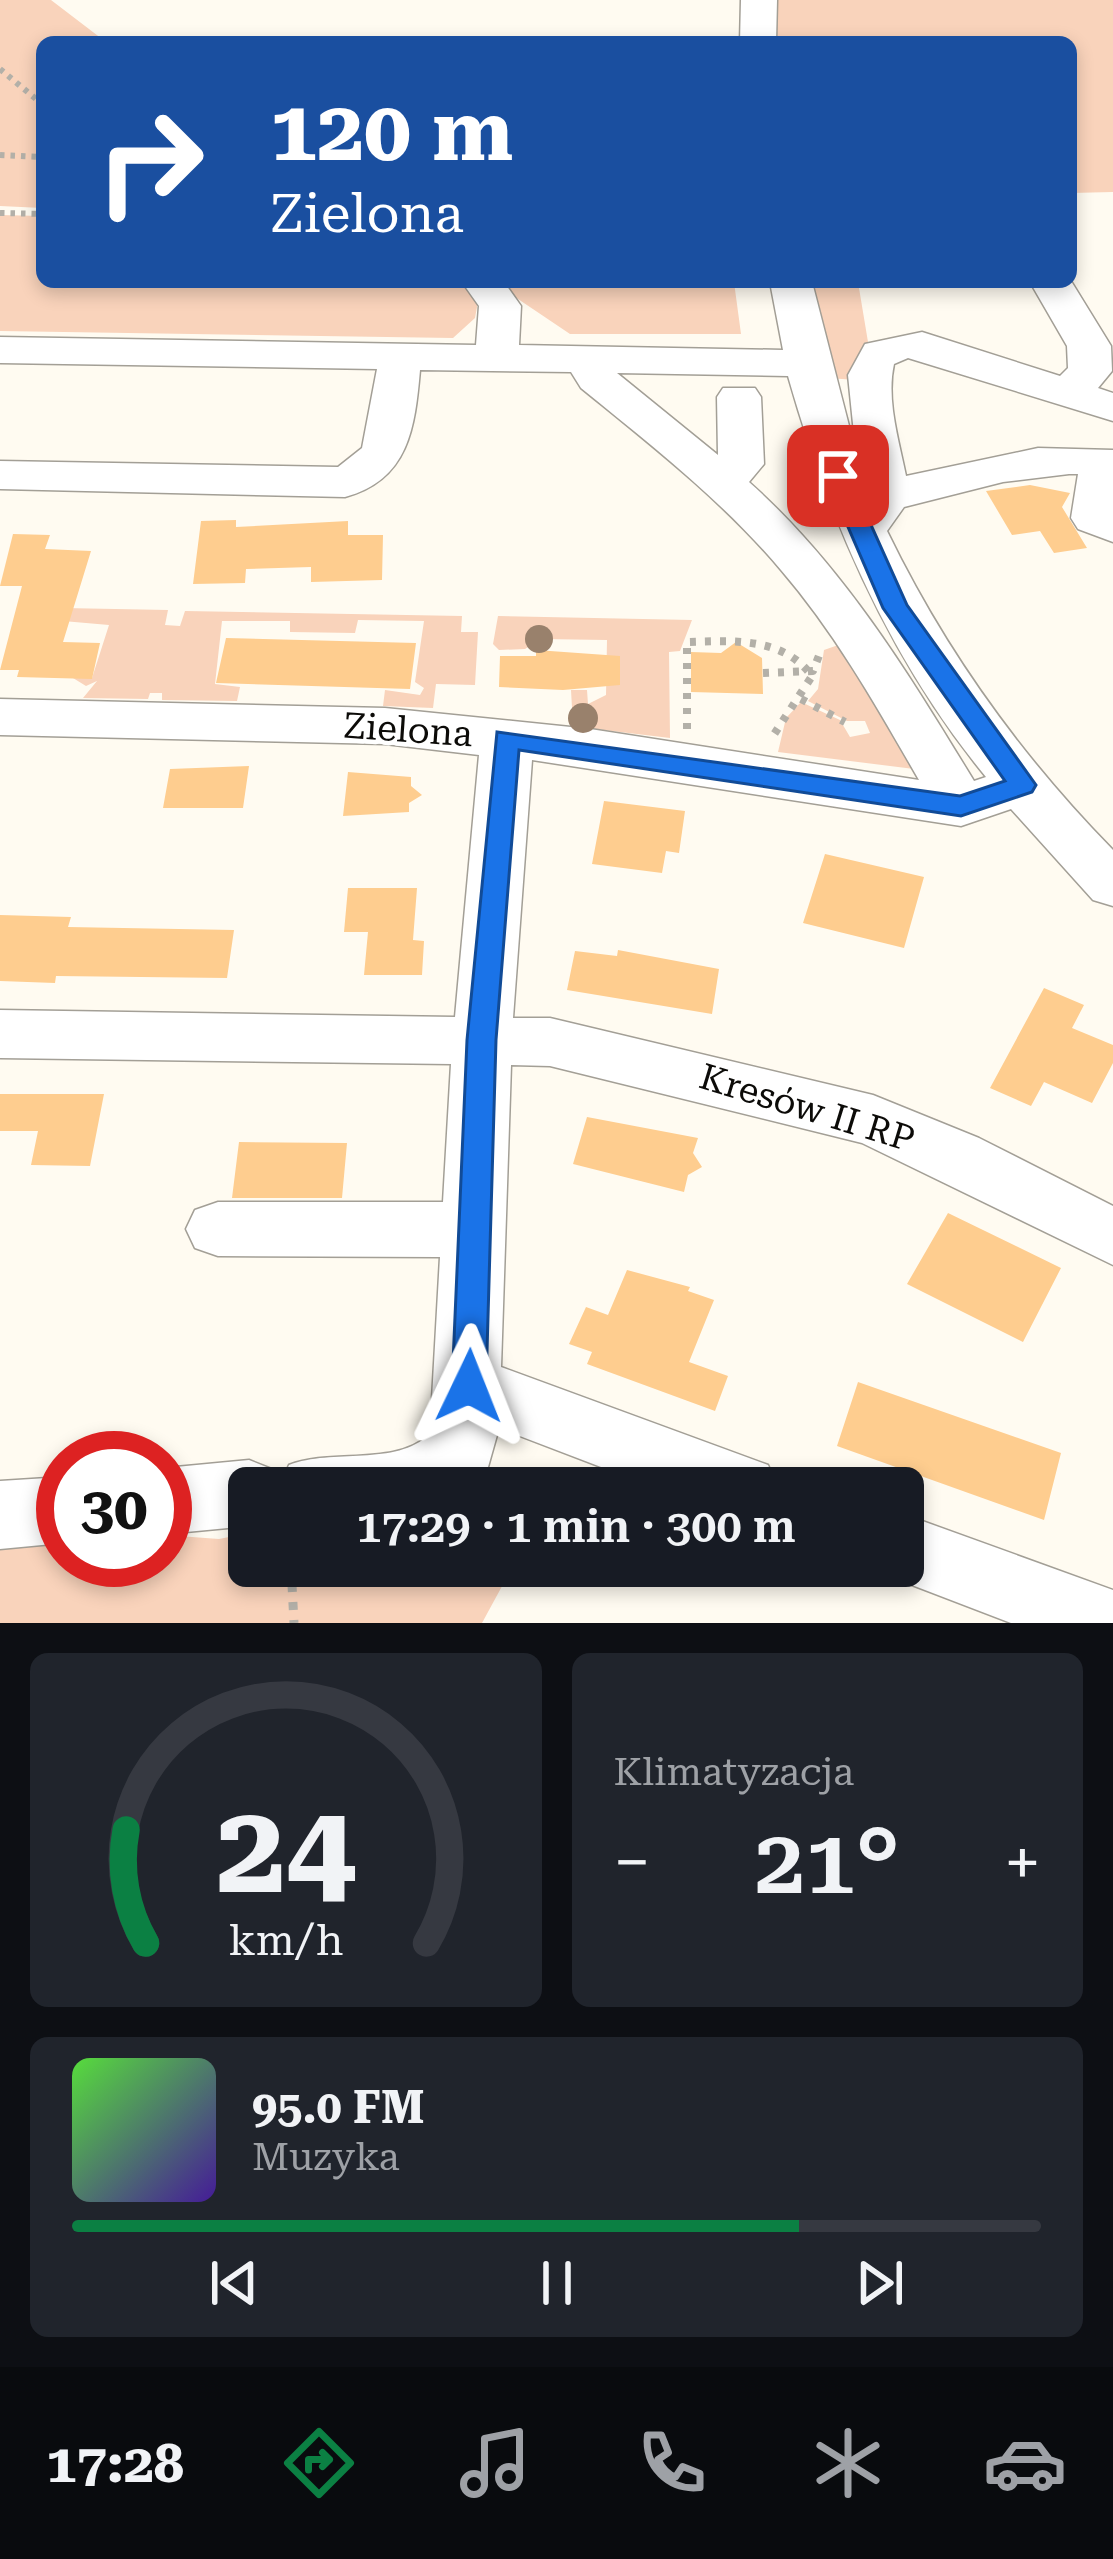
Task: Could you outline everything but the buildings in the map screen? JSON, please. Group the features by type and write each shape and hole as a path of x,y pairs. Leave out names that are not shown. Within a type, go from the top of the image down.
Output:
{"street":[{"path":"758,36 759,0"},
{"path":"487,288 500,307 496,358"},
{"path":"792,288 838,476 875,513"},
{"path":"1055,288 1089,346 1090,371 1070,392"},
{"path":"1113,409 922,345 900,344 881,352 868,377 875,513 896,608 1022,785 1113,885"},
{"path":"0,350 808,363"},
{"path":"0,475 345,482 365,475 384,457 400,356"},
{"path":"586,359 597,379 722,481 821,585 897,696 961,806"},
{"path":"722,481 741,464 739,397"},
{"path":"875,513 1066,459 1109,464 1092,508 1095,518 1113,527"},
{"name":"Zielona","path":"0,717 385,725 961,806 1022,785"},
{"path":"450,1467 468,1426 482,1040 507,739"},
{"name":"Kresów II RP","path":"0,1034 550,1042 873,1120 957,1156 1113,1237"},
{"path":"218,1228 474,1230"},
{"path":"469,1386 687,1467"},
{"path":"192,1498 228,1495"},
{"path":"0,1515 36,1512"},
{"path":"924,1556 1106,1623"}],"path":[{"path":"0,69 36,99"},
{"path":"0,155 36,157"},
{"path":"0,213 36,214"},
{"path":"763,673 811,672 819,665 826,641"},
{"path":"710,732 687,730 687,642 760,644 795,658 811,672"},
{"path":"768,751 777,719 810,690 811,672"},
{"path":"801,699 845,722"},
{"path":"752,735 771,737"},
{"path":"292,1587 294,1623"}],"shaded area":[{"path":"0,0 51,0 98,36 36,36 36,208 0,206"},
{"path":"775,0 1113,0 1113,192 1077,193 1077,36 774,36"},
{"path":"0,215 36,216 36,288 473,288 479,296 475,318 453,338 0,331"},
{"path":"502,288 735,288 741,334 570,334"},
{"path":"810,288 859,288 869,348 856,380 828,378"},
{"path":"63,608 168,610 165,625 180,626 185,611 462,616 461,632 478,632 475,685 436,684 433,708 383,706 385,690 420,695 424,688 415,682 424,621 358,620 355,633 290,632 290,621 222,621 215,684 240,687 237,701 162,700 162,693 150,693 148,699 83,698 97,681 86,686 73,678 92,678 109,625 63,621"},
{"path":"498,616 692,620 680,651 669,652 670,738 587,728 572,708 571,690 587,690 588,704 606,695 607,640 541,639 525,649 499,650 493,644"},
{"path":"847,642 938,772 778,752 786,718 801,702 840,720 850,737 870,733 865,721 847,721 808,701 818,689 824,650"},
{"path":"36,1531 36,1587 192,1587 192,1537 228,1537 228,1587 502,1587 482,1623 0,1623 0,1534"}],"route":[{"path":"469,1386 482,1040 507,739 961,806 1022,785 896,608 838,476"}]}
